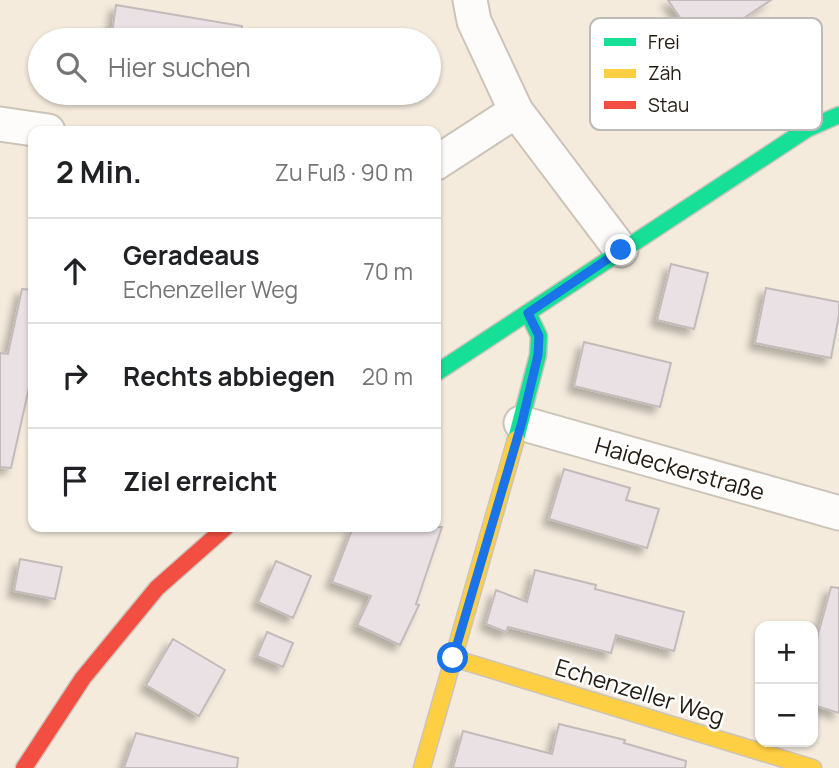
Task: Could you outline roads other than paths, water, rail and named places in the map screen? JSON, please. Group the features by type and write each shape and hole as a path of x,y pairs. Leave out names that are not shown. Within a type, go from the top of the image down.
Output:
{"street":[{"path":"470,0 474,21 516,111 621,250"},
{"path":"822,110 831,99"},
{"path":"441,160 516,111"},
{"path":"822,122 839,115"},
{"path":"0,124 28,128"},
{"path":"441,370 805,130"},
{"path":"422,768 522,422 538,355 539,336 528,313"},
{"name":"Haideckerstraße","path":"522,422 839,513"},
{"path":"24,768 83,678 157,588 220,532"},
{"name":"Echenzeller Weg","path":"453,658 813,768"}]}
